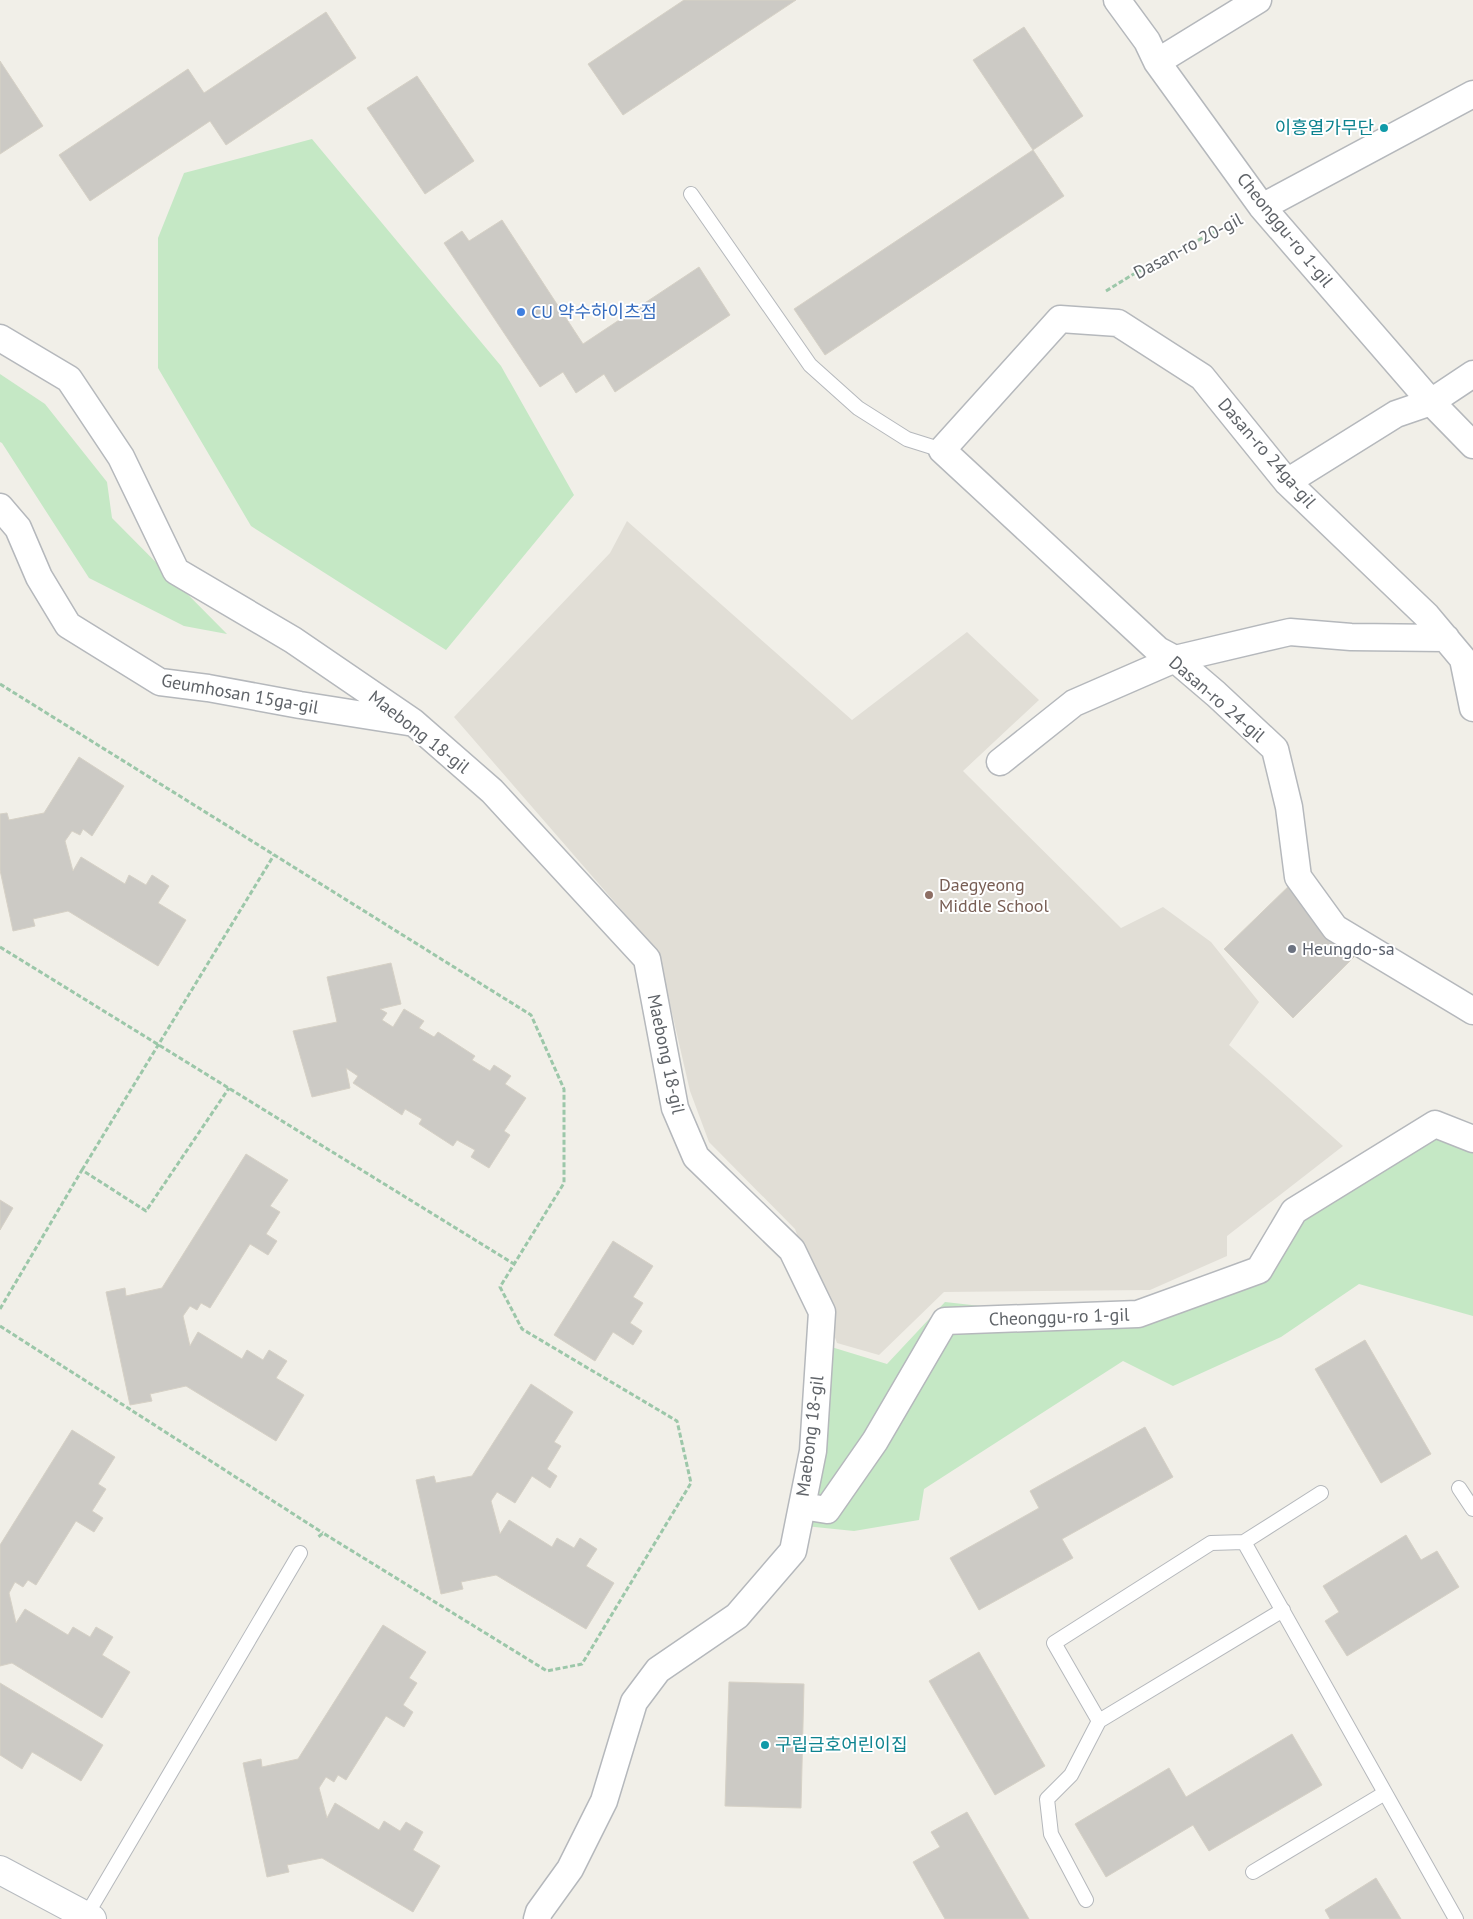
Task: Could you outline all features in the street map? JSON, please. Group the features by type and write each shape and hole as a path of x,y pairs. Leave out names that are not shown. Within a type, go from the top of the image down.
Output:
{"main road":[{"path":"0,1870 89,1918"}],"street":[{"name":"Cheonggu-ro 1-gil","path":"1117,0 1147,41 1157,62 1262,207 1431,402 1473,445"},
{"path":"1157,62 1258,0"},
{"name":"Dasan-ro 20-gil","path":"1262,207 1473,94"},
{"name":"Dasan-ro 24ga-gil","path":"942,450 1060,319 1118,323 1202,377 1286,482 1427,616 1463,659 1473,708"},
{"name":"Maebong 18-gil","path":"0,338 68,379 121,457 176,572 293,640 413,722 492,791 647,959 675,1108 696,1157 792,1250 822,1312 812,1451 793,1551 737,1616 658,1670 634,1702 604,1801 570,1869 539,1912 537,1919"},
{"path":"1286,482 1396,414 1431,402 1473,374"},
{"name":"Dasan-ro 24-gil","path":"942,450 1158,650 1175,660 1216,694 1275,749 1289,807 1298,877 1335,928 1473,1011"},
{"name":"Geumhosan 15ga-gil","path":"0,507 18,528 39,577 68,625 160,682 208,688 300,705 413,722"},
{"path":"1000,762 1074,703 1175,660 1290,632 1351,637 1446,638"},
{"name":"Cheonggu-ro 1-gil","path":"802,1506 827,1510 875,1441 945,1320 1138,1314 1259,1270 1294,1211 1435,1124 1473,1138"}],"lane":[{"path":"691,194 810,365 858,408 907,438 942,450"},
{"path":"1460,1488 1473,1509"},
{"path":"1098,1721 1054,1643 1210,1543 1244,1542 1321,1492"},
{"path":"1244,1542 1456,1919"},
{"path":"89,1918 300,1554"},
{"path":"1086,1900 1051,1834 1046,1799 1071,1776 1098,1721 1283,1610"},
{"path":"1253,1872 1385,1793"}],"path":[{"name":"Dasan-ro 20-gil","path":"1100,294 1132,275 1262,207"},
{"path":"0,684 531,1015 564,1089 564,1183 500,1287 522,1329 676,1420 691,1483 582,1664 548,1671 322,1533 0,1326"},
{"path":"0,1309 82,1170 274,855"},
{"path":"0,947 514,1264"},
{"path":"82,1170 146,1211 229,1088"},
{"path":"300,1554 322,1533"}],"shaded area":[{"path":"627,521 852,720 967,632 1039,700 963,771 1121,928 1163,907 1211,942 1259,1002 1229,1045 1343,1146 1227,1236 1227,1256 1150,1290 944,1292 879,1355 837,1343 795,1229 709,1142 690,1091 658,952 454,717 610,553"}],"green space":[{"path":"312,139 501,366 574,495 446,650 251,526 158,368 158,238 184,173"},
{"path":"0,374 45,404 107,482 112,518 227,634 184,626 89,578 0,442"},
{"path":"1433,1134 1473,1151 1473,1316 1359,1284 1281,1337 1173,1386 1123,1361 924,1489 919,1520 854,1531 805,1526 828,1346 887,1364 945,1302 1140,1324 1269,1274 1299,1217"}],"building":[{"path":"684,0 796,0 623,115 588,64"},
{"path":"326,12 356,58 226,145 210,121 90,201 59,155 188,69 204,93"},
{"path":"1024,27 1083,116 1033,150 973,60"},
{"path":"0,61 43,126 0,154"},
{"path":"417,76 474,161 425,194 367,108"},
{"path":"1033,150 1064,196 825,355 794,309"},
{"path":"502,220 583,344 699,267 730,315 615,392 604,374 576,393 563,372 540,387 444,243 462,231 469,241"},
{"path":"79,757 124,786 92,836 83,829 80,835 72,831 65,841 73,871 81,857 125,884 129,875 146,885 152,875 169,886 158,903 186,920 158,966 68,911 33,919 35,926 13,931 0,870 0,814 7,813 9,820 44,813"},
{"name":"Heungdo-sa","path":"1295,880 1361,950 1293,1018 1224,949"},
{"path":"391,963 401,1004 380,1009 387,1013 382,1020 393,1027 404,1009 424,1021 419,1028 434,1037 438,1032 475,1056 472,1060 490,1071 494,1065 511,1076 505,1084 526,1098 504,1131 510,1135 489,1168 471,1157 475,1150 457,1140 453,1146 419,1124 422,1119 405,1109 402,1115 353,1083 358,1076 346,1068 350,1088 312,1097 293,1031 337,1022 327,977"},
{"path":"246,1154 288,1180 270,1206 280,1212 266,1234 277,1241 268,1255 250,1244 210,1308 201,1303 197,1310 190,1306 183,1316 190,1346 198,1332 242,1359 247,1350 263,1360 269,1350 287,1361 276,1378 304,1395 276,1441 186,1386 150,1394 152,1401 130,1405 106,1292 125,1288 126,1296 162,1288"},
{"path":"0,1200 13,1208 0,1230"},
{"path":"613,1241 653,1266 633,1297 643,1303 630,1323 642,1331 633,1345 613,1332 595,1361 554,1335"},
{"path":"1365,1340 1431,1454 1381,1483 1315,1369"},
{"path":"531,1384 573,1412 554,1442 561,1446 547,1469 557,1476 550,1488 532,1476 515,1503 497,1492 491,1501 500,1534 509,1520 552,1547 557,1538 574,1548 580,1538 597,1549 586,1566 614,1583 586,1629 496,1575 461,1582 463,1589 441,1594 416,1480 434,1476 436,1483 472,1476"},
{"path":"1145,1427 1173,1477 1062,1539 1073,1558 979,1610 950,1558 1039,1508 1030,1491"},
{"path":"72,1430 115,1457 98,1484 106,1489 92,1511 103,1518 94,1532 76,1521 36,1585 28,1580 23,1587 15,1582 9,1593 16,1623 25,1609 68,1635 73,1627 90,1637 96,1627 113,1637 102,1655 130,1672 102,1718 12,1663 0,1666 0,1545"},
{"path":"1406,1535 1421,1560 1437,1551 1459,1587 1347,1656 1325,1621 1339,1612 1323,1586"},
{"path":"383,1625 426,1652 409,1678 417,1683 403,1705 413,1712 404,1727 386,1716 346,1780 338,1775 334,1782 326,1777 319,1788 327,1818 335,1803 379,1830 384,1821 400,1831 406,1822 423,1832 413,1850 440,1866 413,1912 322,1858 287,1865 289,1872 267,1877 243,1763 261,1759 262,1767 298,1759"},
{"path":"979,1652 1045,1766 995,1795 929,1681"},
{"name":"구립금호어린이집","path":"729,1682 804,1684 801,1808 725,1806"},
{"path":"0,1683 103,1745 81,1781 32,1752 22,1769 0,1755"},
{"path":"1292,1734 1322,1785 1209,1851 1193,1825 1106,1877 1075,1824 1169,1768 1186,1797"},
{"path":"967,1812 1029,1919 945,1919 913,1862 940,1847 931,1832"},
{"path":"1376,1878 1401,1919 1330,1919 1325,1910"}],"place":[{"name":"이흥열가무단","path":"1384,128"},
{"name":"CU 약수하이츠점","path":"521,312"},
{"name":"Daegyeong Middle School","path":"929,895"},
{"name":"Heungdo-sa","path":"1292,949"},
{"name":"구립금호어린이집","path":"765,1745"}]}
